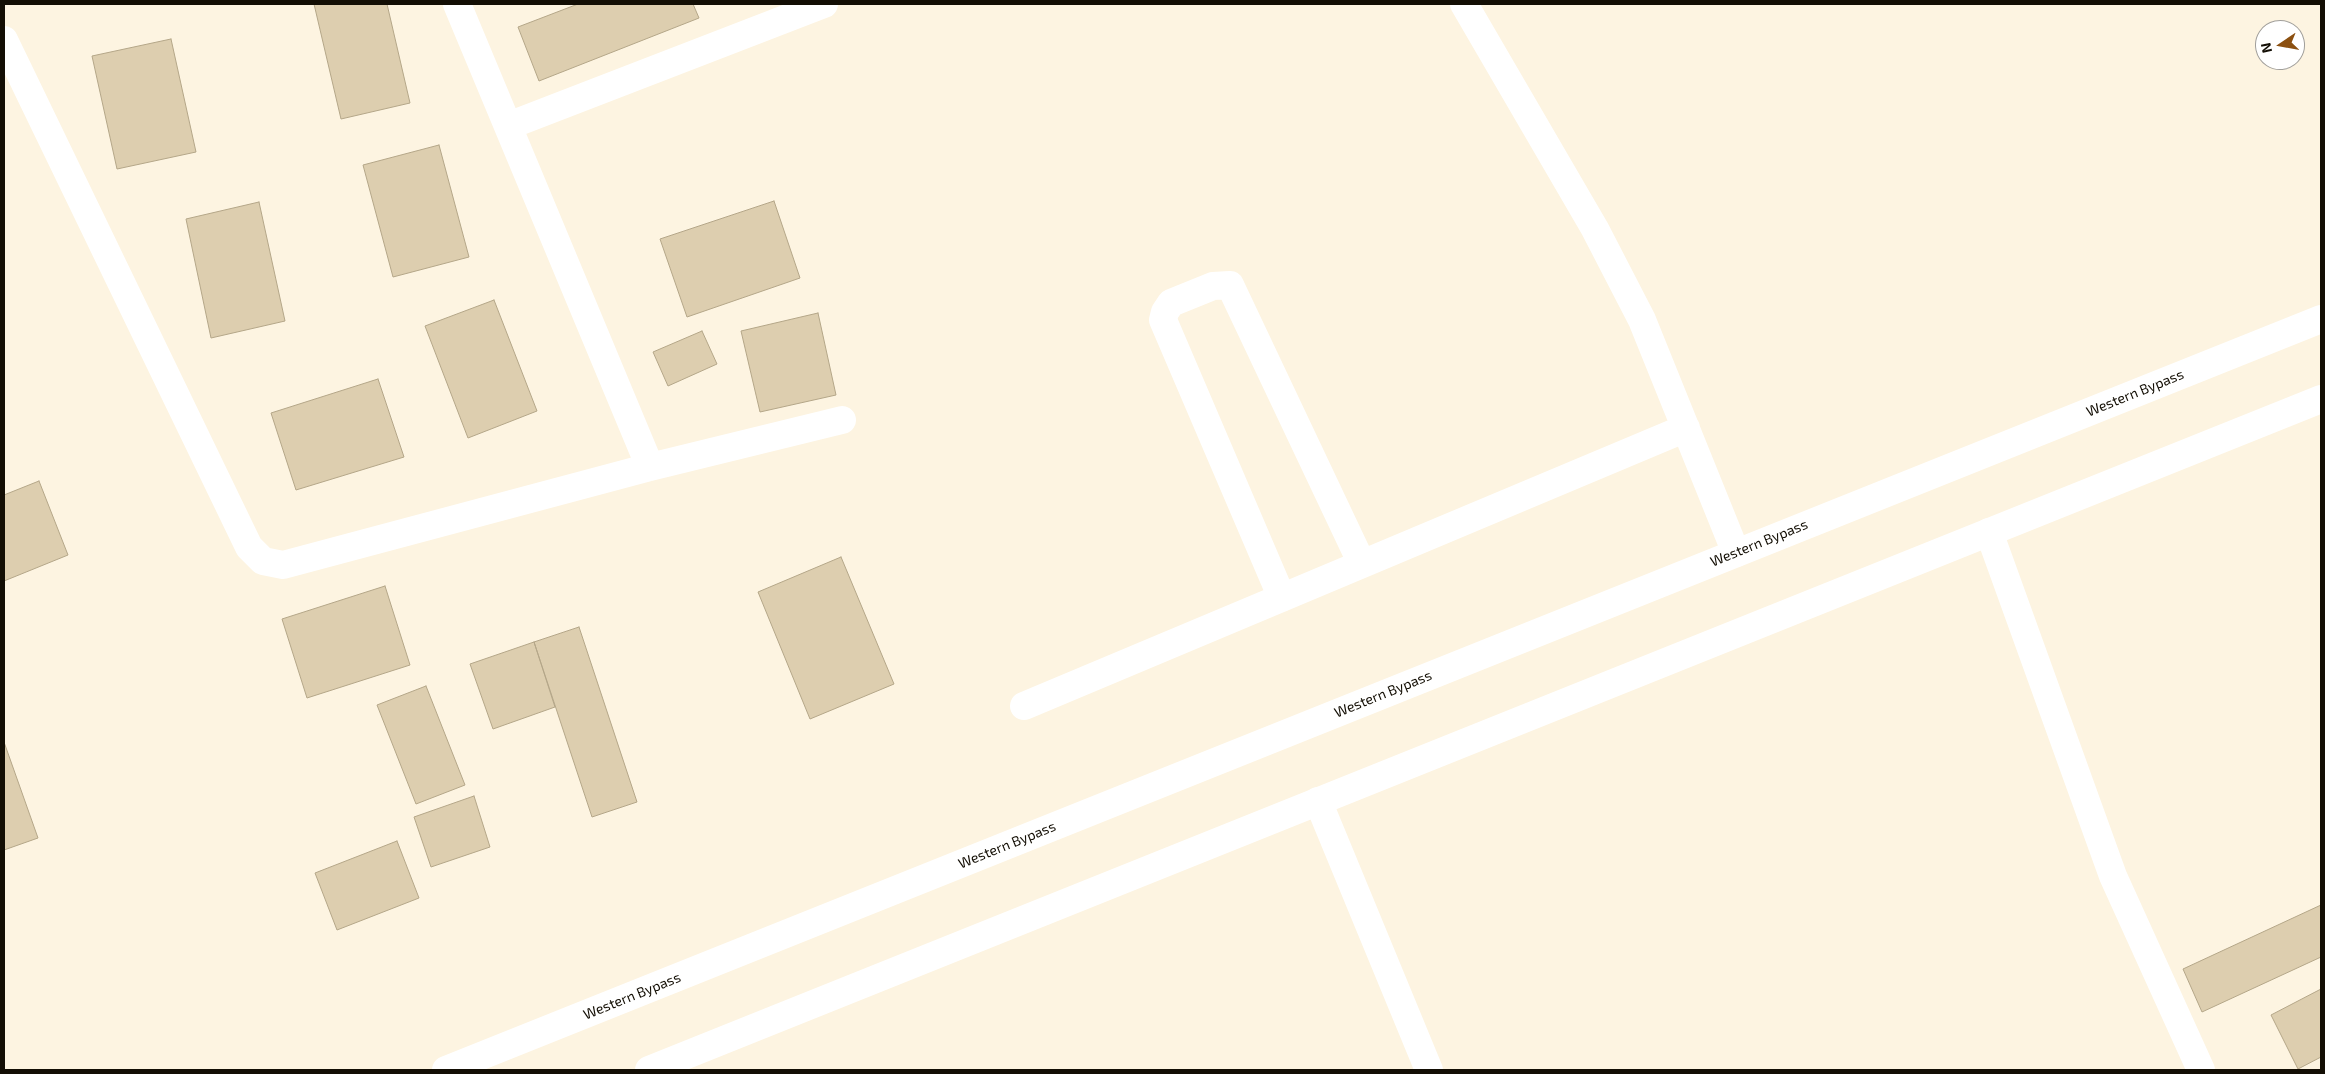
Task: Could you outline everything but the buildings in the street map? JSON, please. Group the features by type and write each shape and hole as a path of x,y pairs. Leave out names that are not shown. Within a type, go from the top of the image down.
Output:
{"street":[{"path":"457,4 650,466"},
{"path":"508,126 824,4"},
{"path":"1464,4 1596,229 1642,320 1736,553"},
{"path":"4,40 249,547 263,561 283,565 650,466 842,420"},
{"path":"1282,598 1163,320 1171,303 1213,286 1230,285 1362,564"},
{"name":"Western Bypass","path":"446,1070 2321,319"},
{"path":"649,1070 2321,399"},
{"path":"1024,706 1686,428"},
{"path":"1989,532 2113,876 2202,1070"},
{"path":"1318,801 1429,1070"}]}
